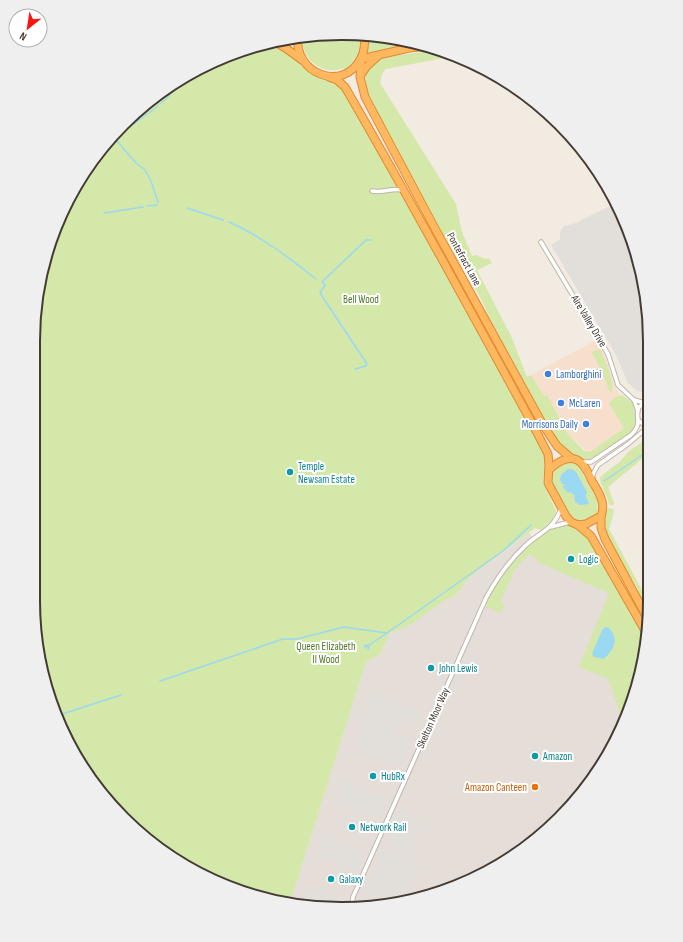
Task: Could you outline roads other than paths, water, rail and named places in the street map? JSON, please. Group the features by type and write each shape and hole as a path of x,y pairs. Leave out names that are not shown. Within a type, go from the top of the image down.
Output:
{"highway":[{"path":"329,77 348,72 356,66 361,59 365,41"},
{"path":"298,44 302,60"},
{"name":"Pontefract Lane","path":"283,46 316,73 337,80 345,88 400,180 548,454 548,471"},
{"path":"361,59 410,48"},
{"path":"360,77 366,67 382,54"},
{"name":"Pontefract Lane","path":"361,59 360,77 366,97 432,223 539,418 557,446 571,458"},
{"path":"642,624 597,545 591,536 570,522 548,483 548,471 556,463 571,458 581,463 585,467 602,498 603,509 601,516 601,528 605,539 643,609"},
{"path":"578,526 601,516"}],"street":[{"path":"392,190 400,180"},
{"path":"372,191 405,191"},
{"name":"Aire Valley Drive","path":"541,242 608,354 618,385 634,400 638,411 638,420"},
{"name":"Aire Valley Drive","path":"634,400 643,402"},
{"path":"638,411 643,405"},
{"path":"581,463 591,462 631,435 636,430 638,420 643,424"},
{"path":"592,480 598,465 643,431"},
{"name":"Skelton Moor Way","path":"353,901 486,598 498,576 514,557 526,544 550,527 558,518 562,508"},
{"name":"Skelton Moor Way","path":"550,527 570,522"}],"water":[{"path":"568,469 572,469 576,472 587,492 586,496 589,504 580,505 575,502 574,495 570,492 568,493 562,486 567,486 562,484 560,480 561,475"},
{"path":"608,627 612,631 615,640 613,648 604,659 594,657 592,654 602,630"}],"waterway":[{"path":"160,104 168,98 171,93"},
{"path":"149,113 158,106"},
{"path":"127,129 147,114"},
{"path":"117,141 136,163 145,170 151,181 158,202"},
{"path":"147,206 157,205"},
{"path":"104,213 143,207"},
{"path":"187,208 223,220"},
{"path":"229,222 263,240 316,279"},
{"path":"355,369 366,366 367,364 320,293 325,285 322,282 366,240 371,240"},
{"path":"604,481 643,454"},
{"path":"160,681 283,639 297,639 344,627 387,633 503,551 531,525"},
{"path":"365,648 387,633"},
{"path":"364,646 369,645 368,650"},
{"path":"62,714 121,695"}],"place":[{"name":"Lamborghini","path":"548,374"},
{"name":"McLaren","path":"561,403"},
{"name":"Morrisons Daily","path":"586,424"},
{"name":"Temple Newsam Estate","path":"290,472"},
{"name":"Logic","path":"571,559"},
{"name":"John Lewis","path":"431,668"},
{"name":"Amazon","path":"535,756"},
{"name":"HubRx","path":"373,776"},
{"name":"Amazon Canteen","path":"535,787"},
{"name":"Network Rail","path":"352,827"},
{"name":"Galaxy","path":"331,879"}],"park label":[{"name":"Bell Wood","path":"361,299"},
{"name":"Queen Elizabeth II Wood","path":"326,652"}]}
